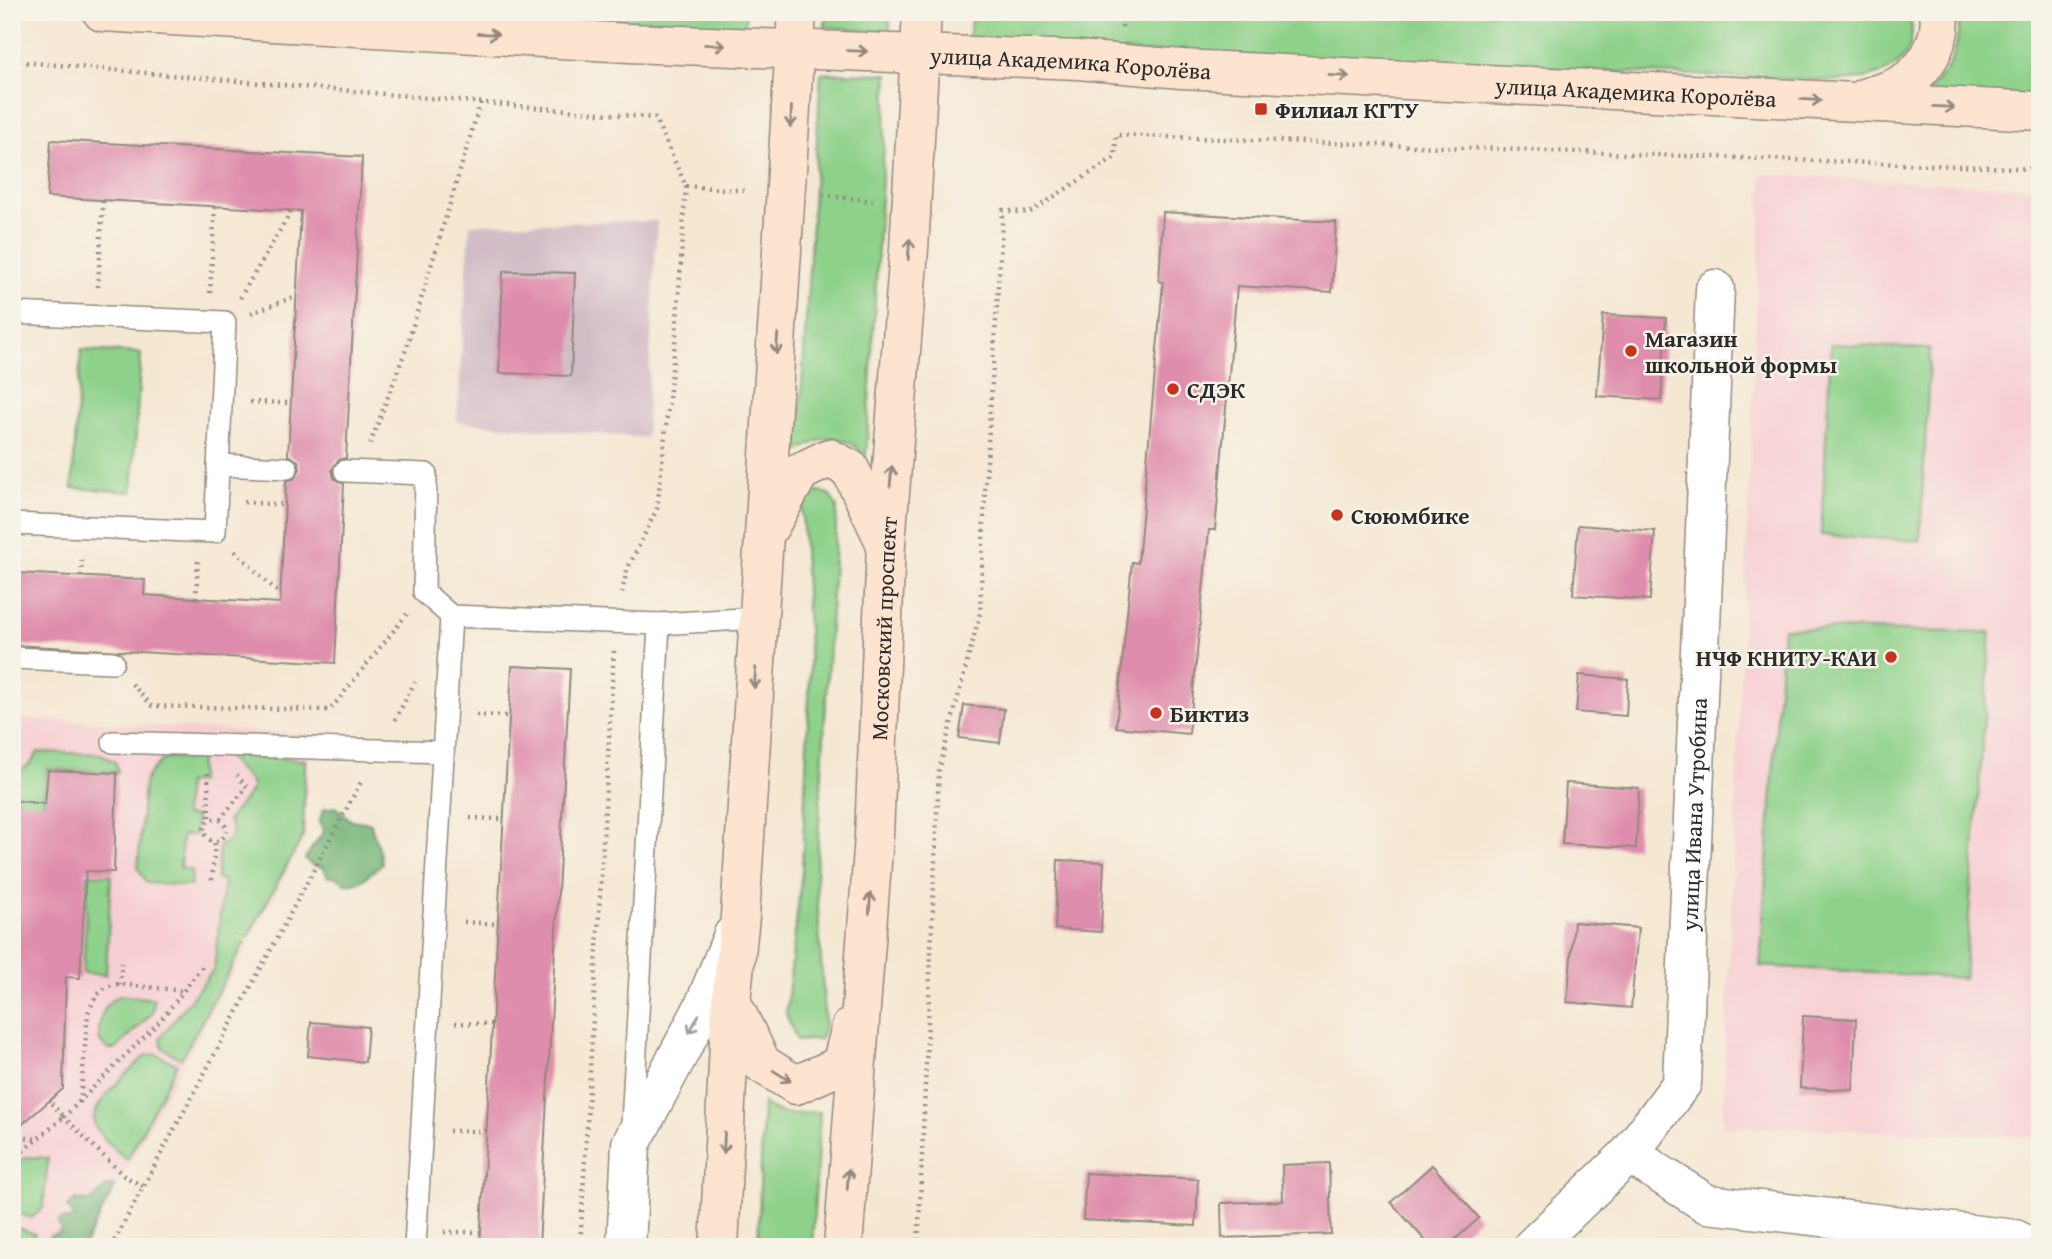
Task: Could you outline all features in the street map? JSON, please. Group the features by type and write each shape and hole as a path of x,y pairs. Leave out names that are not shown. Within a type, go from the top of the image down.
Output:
{"main road":[{"name":"улица Академика Королёва","path":"102,12 629,43 796,31 920,54 2040,111"},
{"name":"Московский проспект","path":"843,1247 874,836 886,544 909,249 922,12"},
{"path":"1852,102 1901,85 1929,60 1941,27 1939,12"},
{"path":"719,1247 732,1002 740,916 796,31"},
{"path":"764,537 800,471 829,458 850,469 886,544"},
{"path":"732,1002 762,1064 796,1084 841,1065 865,971"}],"street":[{"name":"улица Ивана Утробина","path":"1532,1247 1629,1154 1682,1083 1715,289"},
{"path":"626,1247 631,1144 704,1006 740,916"},
{"path":"1629,1154 1707,1204 2015,1239 2030,1247"}],"lane":[{"path":"12,313 216,322 222,401 217,501 207,532 12,524"},
{"path":"218,465 287,468"},
{"path":"352,471 426,474 425,592 450,616 659,624 759,618"},
{"path":"415,1247 450,616"},
{"path":"631,1144 659,624"},
{"path":"12,658 113,662"},
{"path":"113,742 443,752"}],"path":[{"path":"12,61 655,118 686,186 676,334 657,509 627,570 616,621 580,1247"},
{"path":"352,471 405,352 481,101"},
{"path":"918,1247 939,769 980,613 1003,211 1029,213 1115,157 1116,135 2040,169"},
{"path":"686,186 752,191"},
{"path":"822,195 875,201"},
{"path":"96,317 103,200"},
{"path":"215,206 216,322"},
{"path":"216,322 292,210"},
{"path":"216,322 297,296"},
{"path":"222,401 291,403"},
{"path":"217,501 285,505"},
{"path":"207,532 280,594"},
{"path":"196,598 207,532"},
{"path":"113,662 152,706 330,710 425,592"},
{"path":"111,1247 418,677"},
{"path":"208,743 209,821"},
{"path":"220,819 227,832 223,838 209,840 204,827 209,821 220,819 247,788"},
{"path":"212,880 215,841"},
{"path":"120,985 121,963"},
{"path":"12,1160 80,1103 161,1020 205,963"},
{"path":"80,1103 91,1004 106,987 120,985 184,991"},
{"path":"49,1101 124,1176 143,1186"},
{"path":"12,1137 38,1139"}],"shaded area":[{"name":"НЧФ КНИТУ-КАИ","path":"1762,174 2040,188 2040,1137 1722,1126"},
{"path":"657,221 646,438 457,422 470,224"},
{"path":"12,718 310,734 305,837 85,1247 12,1247"}],"green space":[{"path":"466,12 746,12 745,29"},
{"path":"826,12 891,12 889,32 825,27"},
{"path":"972,12 1909,12 1912,30 1910,45 1895,66 1870,77 1838,81 968,45"},
{"path":"1959,12 2040,12 2040,97 1923,95 1948,68 1956,49"},
{"path":"821,73 888,74 866,457 850,443 833,438 816,442 798,452"},
{"path":"1831,344 1930,349 1920,541 1821,535"},
{"path":"81,350 141,353 132,492 72,488"},
{"path":"818,492 829,494 837,507 816,876 825,1025 821,1039 797,1041 786,1014 802,870 810,670 802,510 807,497"},
{"path":"1783,628 1991,633 1964,978 1760,966"},
{"path":"38,752 101,754 116,763 118,772 47,769 42,816 17,815 18,799 14,798 17,774 31,763"},
{"path":"225,754 305,760 303,836 181,1059 163,1048 160,1038 214,969 224,880 217,879 219,846 230,839 232,828 228,820 253,788"},
{"path":"172,757 200,759 199,783 187,782 184,815 196,817 195,835 182,835 180,868 192,870 191,886 147,883 138,868 144,783 155,767"},
{"path":"336,807 350,820 371,823 382,864 360,882 345,884 337,877 328,877 324,868 310,864 305,859 324,830 319,823 323,809"},
{"path":"88,874 111,875 106,975 83,973"},
{"path":"121,995 154,999 153,1012 116,1049 109,1049 100,1042 100,1021 109,1003"},
{"path":"155,1054 177,1064 127,1160 96,1128 96,1110 111,1090 145,1056"},
{"path":"763,1102 769,1108 783,1113 820,1112 812,1247 758,1247"},
{"path":"25,1157 48,1158 43,1208 32,1218 12,1212 12,1168"},
{"path":"107,1186 115,1187 83,1247 48,1247 49,1236 59,1233 61,1229 58,1222 62,1219 73,1219 75,1216 67,1208 75,1200 92,1201"},
{"path":"12,1226 35,1234 32,1247 12,1247"}],"building":[{"path":"51,140 362,157 346,458 338,460 332,470 334,478 344,484 335,663 14,645 18,573 145,580 144,595 280,603 286,481 294,479 300,469 298,461 288,455 301,211 47,197"},
{"path":"1163,212 1336,222 1332,292 1237,286 1215,530 1209,530 1189,734 1116,727 1132,562 1138,563 1163,282 1159,281"},
{"path":"503,271 575,273 571,376 499,373"},
{"path":"1603,315 1666,318 1661,400 1597,396"},
{"path":"1578,525 1655,531 1650,600 1573,595"},
{"path":"512,666 570,669 539,1247 480,1247"},
{"path":"1579,675 1628,679 1626,716 1576,712"},
{"path":"964,705 1004,709 1000,743 959,738"},
{"path":"48,770 117,773 114,872 86,871 80,978 66,977 63,1089 12,1133 12,800 45,804"},
{"path":"1566,783 1639,788 1636,848 1562,844"},
{"path":"1058,860 1104,862 1101,932 1055,929"},
{"path":"1574,922 1638,928 1631,1008 1567,1002"},
{"path":"1803,1016 1856,1019 1853,1090 1800,1088"},
{"path":"311,1022 368,1027 365,1062 308,1056"},
{"path":"1329,1163 1331,1234 1222,1238 1221,1203 1283,1201 1282,1165"},
{"path":"1432,1165 1479,1218 1447,1247 1431,1247 1391,1202"},
{"path":"1086,1173 1198,1179 1196,1226 1083,1220"}],"place":[{"name":"Филиал КГТУ","path":"1261,109"},
{"name":"Магазин школьной формы","path":"1631,351"},
{"name":"СДЭК","path":"1173,389"},
{"name":"Сююмбике","path":"1337,515"},
{"name":"НЧФ КНИТУ-КАИ","path":"1891,657"},
{"name":"Биктиз","path":"1156,713"}]}
